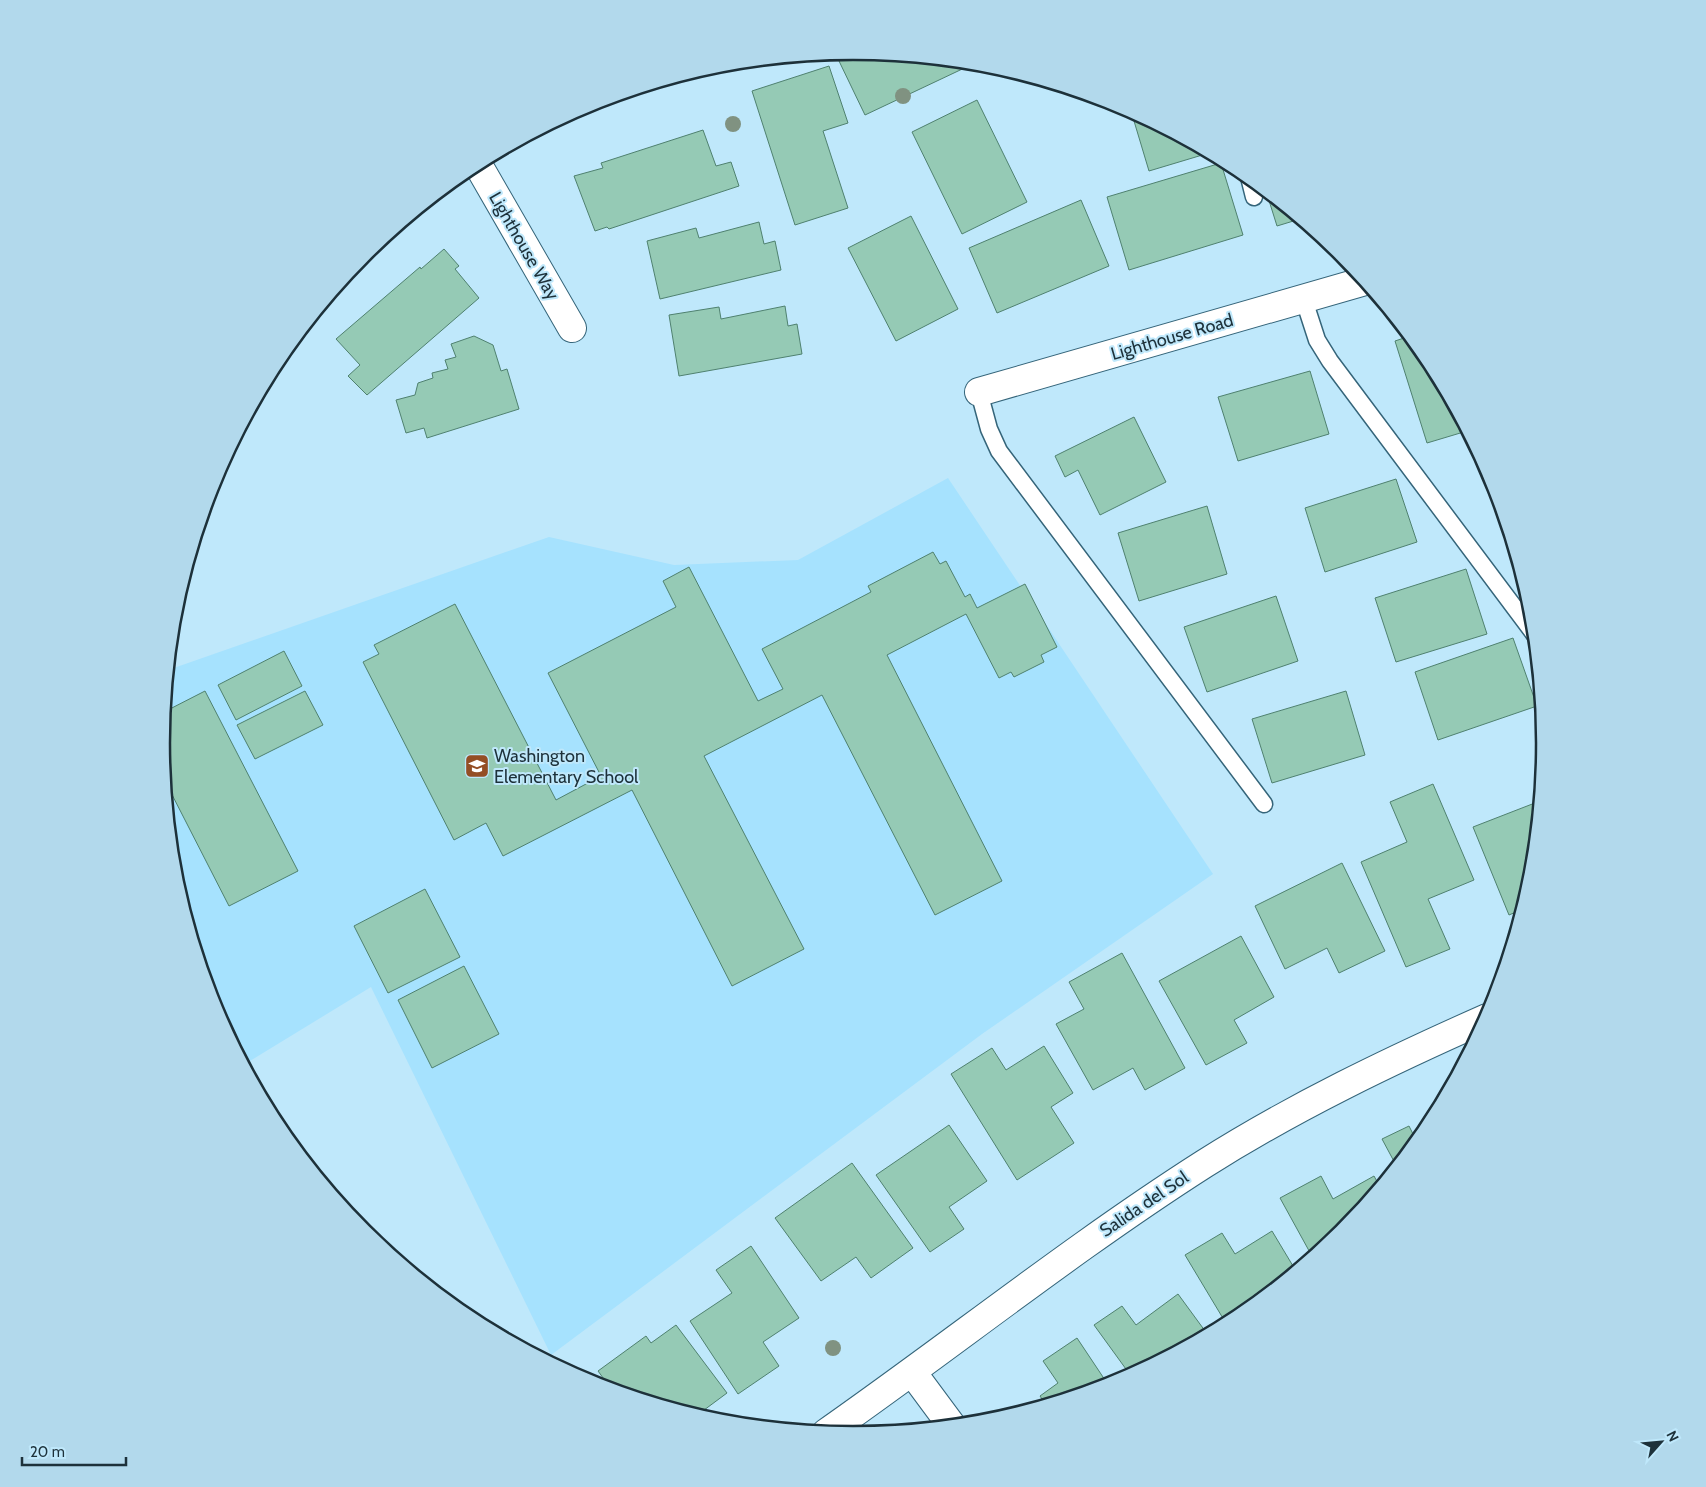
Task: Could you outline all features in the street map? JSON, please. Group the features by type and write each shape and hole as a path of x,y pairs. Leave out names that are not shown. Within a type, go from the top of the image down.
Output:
{"street":[{"name":"Lighthouse Way","path":"481,170 572,328"},
{"name":"Lighthouse Road","path":"979,392 1358,284"},
{"name":"Salida del Sol","path":"835,1427 1120,1219 1206,1163 1308,1104 1414,1050 1476,1023"},
{"path":"912,1372 948,1420"}],"lane":[{"path":"1252,189 1254,197"},
{"path":"1304,300 1318,340 1330,361 1525,624"},
{"path":"979,392 989,429 999,451 1264,804"}],"shaded area":[{"path":"948,478 1213,874 982,1034 551,1355 371,987 249,1062 222,1005 206,963 183,877 175,833 169,744 174,668 549,537 674,565 798,560"}],"building":[{"path":"839,61 898,61 962,69 865,115"},
{"path":"829,66 848,123 823,131 848,208 795,225 752,91"},
{"path":"977,100 1027,202 962,234 912,132"},
{"path":"1134,120 1201,155 1149,171"},
{"path":"703,130 716,166 731,162 739,186 609,229 607,227 595,231 574,176 603,168 601,163"},
{"path":"1216,165 1223,169 1243,235 1129,270 1107,197"},
{"path":"1081,200 1109,266 997,313 969,248"},
{"path":"1269,201 1293,221 1277,226"},
{"path":"911,216 958,309 896,341 848,248"},
{"path":"759,222 764,244 775,241 781,270 660,299 647,241 696,228 699,238"},
{"path":"444,249 459,266 455,269 479,298 367,395 348,376 360,365 336,339 420,267 421,269"},
{"path":"785,306 788,326 797,324 802,354 679,376 669,315 719,307 721,319"},
{"path":"474,336 493,345 501,371 507,369 519,409 427,438 424,428 406,433 396,400 415,395 418,383 433,378 432,373 448,369 445,360 456,357 451,344"},
{"path":"1403,338 1445,402 1462,433 1427,443 1395,341"},
{"path":"1310,371 1329,434 1238,461 1218,397"},
{"path":"1134,417 1166,482 1100,515 1078,470 1065,477 1055,456"},
{"path":"1396,479 1417,542 1325,572 1305,508"},
{"path":"1207,506 1227,574 1139,601 1118,533"},
{"name":"Washington Elementary School","path":"933,552 940,564 946,561 965,597 970,594 977,608 1025,584 1057,647 1041,655 1044,662 1014,677 1011,672 999,678 966,614 887,655 1002,881 935,915 822,695 704,756 804,949 732,986 632,790 503,856 486,823 454,840 363,662 379,654 374,645 455,604 556,800 601,776 548,673 676,607 663,581 689,567 758,701 783,689 762,649 871,592 868,586"},
{"path":"1466,569 1487,634 1396,662 1375,598"},
{"path":"1276,596 1298,661 1207,692 1184,627"},
{"path":"1513,638 1535,700 1535,707 1438,740 1415,672"},
{"path":"284,651 302,686 236,720 218,685"},
{"path":"205,691 298,871 229,906 172,794 169,744 171,709"},
{"path":"305,691 323,725 255,759 237,725"},
{"path":"1346,691 1365,755 1272,783 1252,719"},
{"path":"1433,784 1474,880 1428,899 1450,949 1406,967 1361,862 1407,842 1390,802"},
{"path":"1534,803 1531,833 1515,913 1509,915 1473,827"},
{"path":"1342,863 1385,951 1339,973 1327,948 1285,969 1255,906"},
{"path":"425,889 460,957 388,993 354,926"},
{"path":"1241,936 1274,997 1234,1020 1247,1043 1206,1065 1159,981"},
{"path":"1122,953 1185,1068 1145,1090 1133,1068 1093,1090 1056,1024 1084,1009 1069,982"},
{"path":"464,966 499,1034 432,1068 398,1000"},
{"path":"1044,1046 1073,1093 1051,1107 1074,1143 1017,1180 951,1074 992,1048 1006,1070"},
{"path":"949,1125 987,1181 949,1207 964,1229 930,1252 876,1175"},
{"path":"1409,1126 1413,1134 1394,1161 1382,1139"},
{"path":"852,1163 913,1248 871,1278 856,1257 821,1281 775,1218"},
{"path":"1321,1176 1333,1199 1374,1176 1377,1182 1336,1227 1310,1252 1280,1198"},
{"path":"1272,1231 1293,1266 1269,1286 1223,1318 1185,1255 1222,1233 1235,1254"},
{"path":"751,1246 799,1318 763,1342 779,1366 738,1394 690,1321 732,1293 716,1270"},
{"path":"1178,1294 1204,1330 1155,1357 1127,1370 1094,1325 1122,1306 1136,1325"},
{"path":"676,1325 727,1393 704,1410 633,1391 605,1380 598,1371 646,1336 651,1343"},
{"path":"1077,1338 1104,1379 1043,1400 1040,1396 1058,1383 1043,1361"}],"place":[{"name":"Washington Elementary School","path":"477,766"}]}
